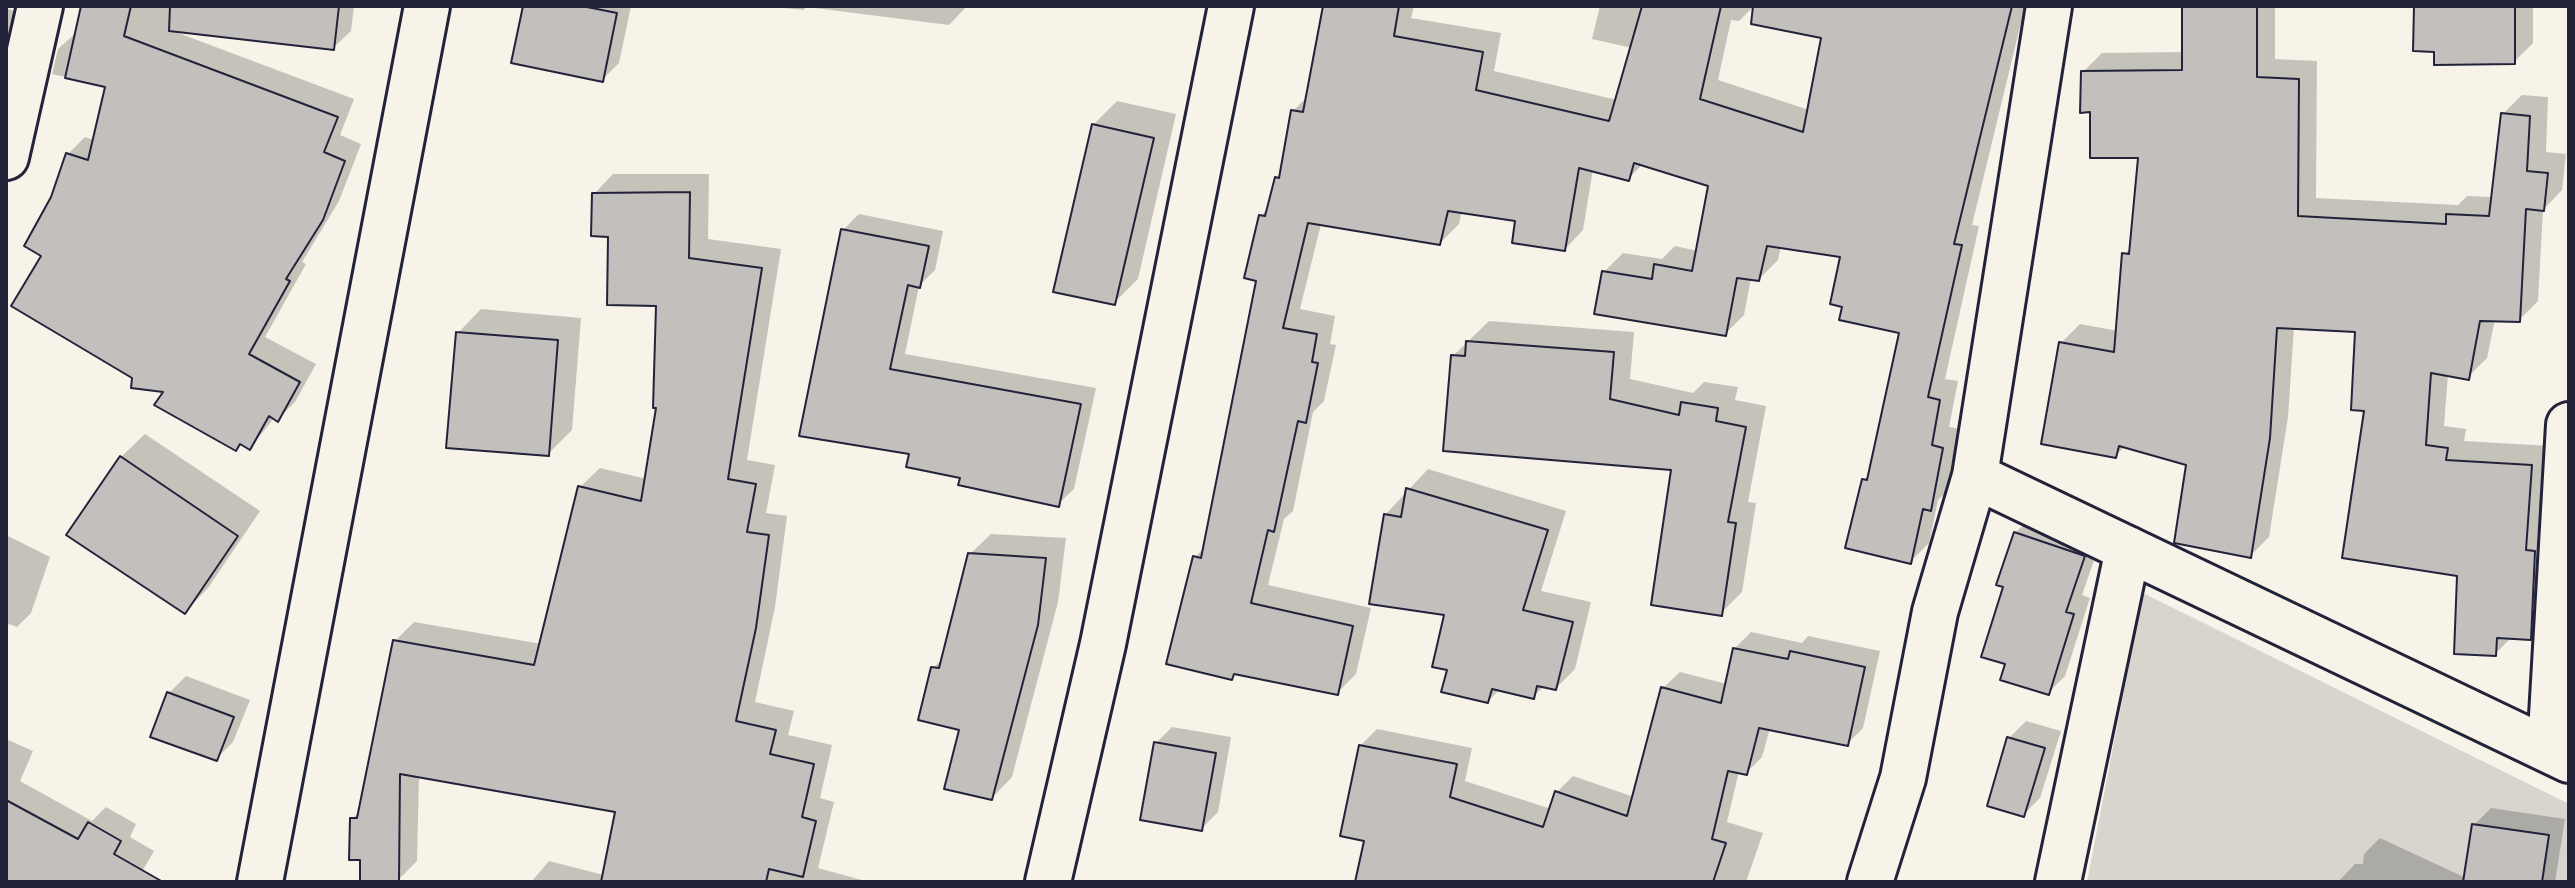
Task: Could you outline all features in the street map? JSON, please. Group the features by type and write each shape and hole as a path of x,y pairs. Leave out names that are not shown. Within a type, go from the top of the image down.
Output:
{"street":[{"path":"6,157 40,6"},
{"path":"260,882 427,6"},
{"path":"1048,882 1103,644 1231,6"},
{"path":"1870,882 1903,778 1935,612 1975,476 2049,6"},
{"path":"1975,476 2559,755 2569,425"},
{"path":"2058,882 2128,549"}],"shaded area":[{"path":"2143,593 2569,804 2569,882 2087,882"}],"building":[{"path":"81,6 131,6 124,36 338,117 324,152 345,161 323,220 286,279 290,281 249,354 300,382 278,422 269,416 250,450 240,444 236,451 154,405 163,392 131,388 132,378 11,306 41,256 24,246 51,197 66,153 88,160 105,87 65,78"},
{"path":"170,6 339,6 334,50 169,31"},
{"path":"523,6 582,6 617,13 603,82 511,63"},
{"path":"1323,6 1399,6 1394,36 1483,52 1476,90 1609,121 1642,6 1721,6 1700,99 1803,132 1821,38 1751,24 1753,6 2012,6 1954,244 1962,245 1928,397 1940,400 1932,445 1943,448 1931,511 1923,509 1911,564 1845,548 1862,479 1867,480 1899,333 1839,320 1842,307 1830,304 1840,257 1767,246 1759,281 1737,278 1726,336 1594,314 1602,271 1652,279 1654,264 1692,271 1708,186 1634,163 1629,181 1579,168 1565,251 1512,243 1515,221 1448,211 1440,245 1308,223 1283,328 1317,334 1312,362 1318,363 1306,423 1298,421 1274,532 1268,530 1251,603 1353,626 1338,695 1234,674 1232,680 1166,664 1193,556 1201,558 1256,281 1244,278 1259,215 1265,216 1275,177 1279,178 1291,110 1303,112"},
{"path":"2182,6 2257,6 2257,77 2299,79 2298,216 2446,224 2446,214 2489,216 2501,113 2530,116 2527,171 2548,173 2544,211 2526,209 2520,322 2480,321 2469,380 2431,373 2426,445 2448,448 2446,460 2532,465 2526,550 2535,551 2531,640 2497,638 2496,656 2454,654 2457,576 2342,558 2364,411 2351,410 2355,332 2277,328 2270,438 2251,558 2174,543 2186,465 2119,446 2116,458 2041,444 2059,342 2114,352 2122,253 2129,254 2138,158 2090,158 2090,112 2080,113 2081,71 2182,70"},
{"path":"2414,6 2515,6 2515,64 2434,65 2434,52 2413,51"},
{"path":"1092,124 1154,138 1115,305 1053,292"},
{"path":"690,192 689,258 762,268 728,479 756,484 747,532 769,535 756,628 736,721 776,730 770,754 814,764 802,817 816,821 803,877 769,869 766,882 601,882 615,812 400,774 399,882 360,882 360,860 349,860 350,818 357,818 393,640 534,665 578,486 641,501 656,408 653,408 656,306 607,305 608,237 591,236 592,193"},
{"path":"841,229 929,246 920,288 908,285 890,369 1081,404 1059,507 958,485 960,478 906,467 909,454 799,436"},
{"path":"456,332 558,340 549,456 446,448"},
{"path":"1466,341 1614,352 1610,399 1679,415 1681,402 1718,408 1716,421 1746,427 1728,522 1736,523 1722,616 1651,605 1671,470 1443,451 1451,355 1465,356"},
{"path":"120,456 238,536 185,614 66,535"},
{"path":"1406,488 1548,530 1523,610 1573,622 1556,690 1537,686 1534,699 1492,689 1488,703 1441,692 1447,670 1432,667 1444,615 1369,604 1384,514 1401,517"},
{"path":"2014,532 2085,556 2066,612 2074,614 2049,695 2000,680 2005,664 1981,657 2003,587 1996,585"},
{"path":"968,553 1046,558 1038,625 992,800 944,789 959,730 918,720 931,667 939,668"},
{"path":"1733,648 1788,659 1790,651 1865,667 1848,746 1759,728 1747,775 1728,771 1712,839 1726,843 1713,882 1355,882 1364,841 1340,836 1359,745 1457,764 1450,797 1543,827 1555,791 1627,816 1661,687 1721,703"},
{"path":"167,692 234,717 217,761 150,737"},
{"path":"2007,737 2045,748 2024,817 1987,806"},
{"path":"1154,742 1216,753 1202,831 1140,820"},
{"path":"6,800 78,839 88,822 121,841 114,854 163,882 6,882"},
{"path":"2472,824 2549,835 2542,882 2463,882"}]}
